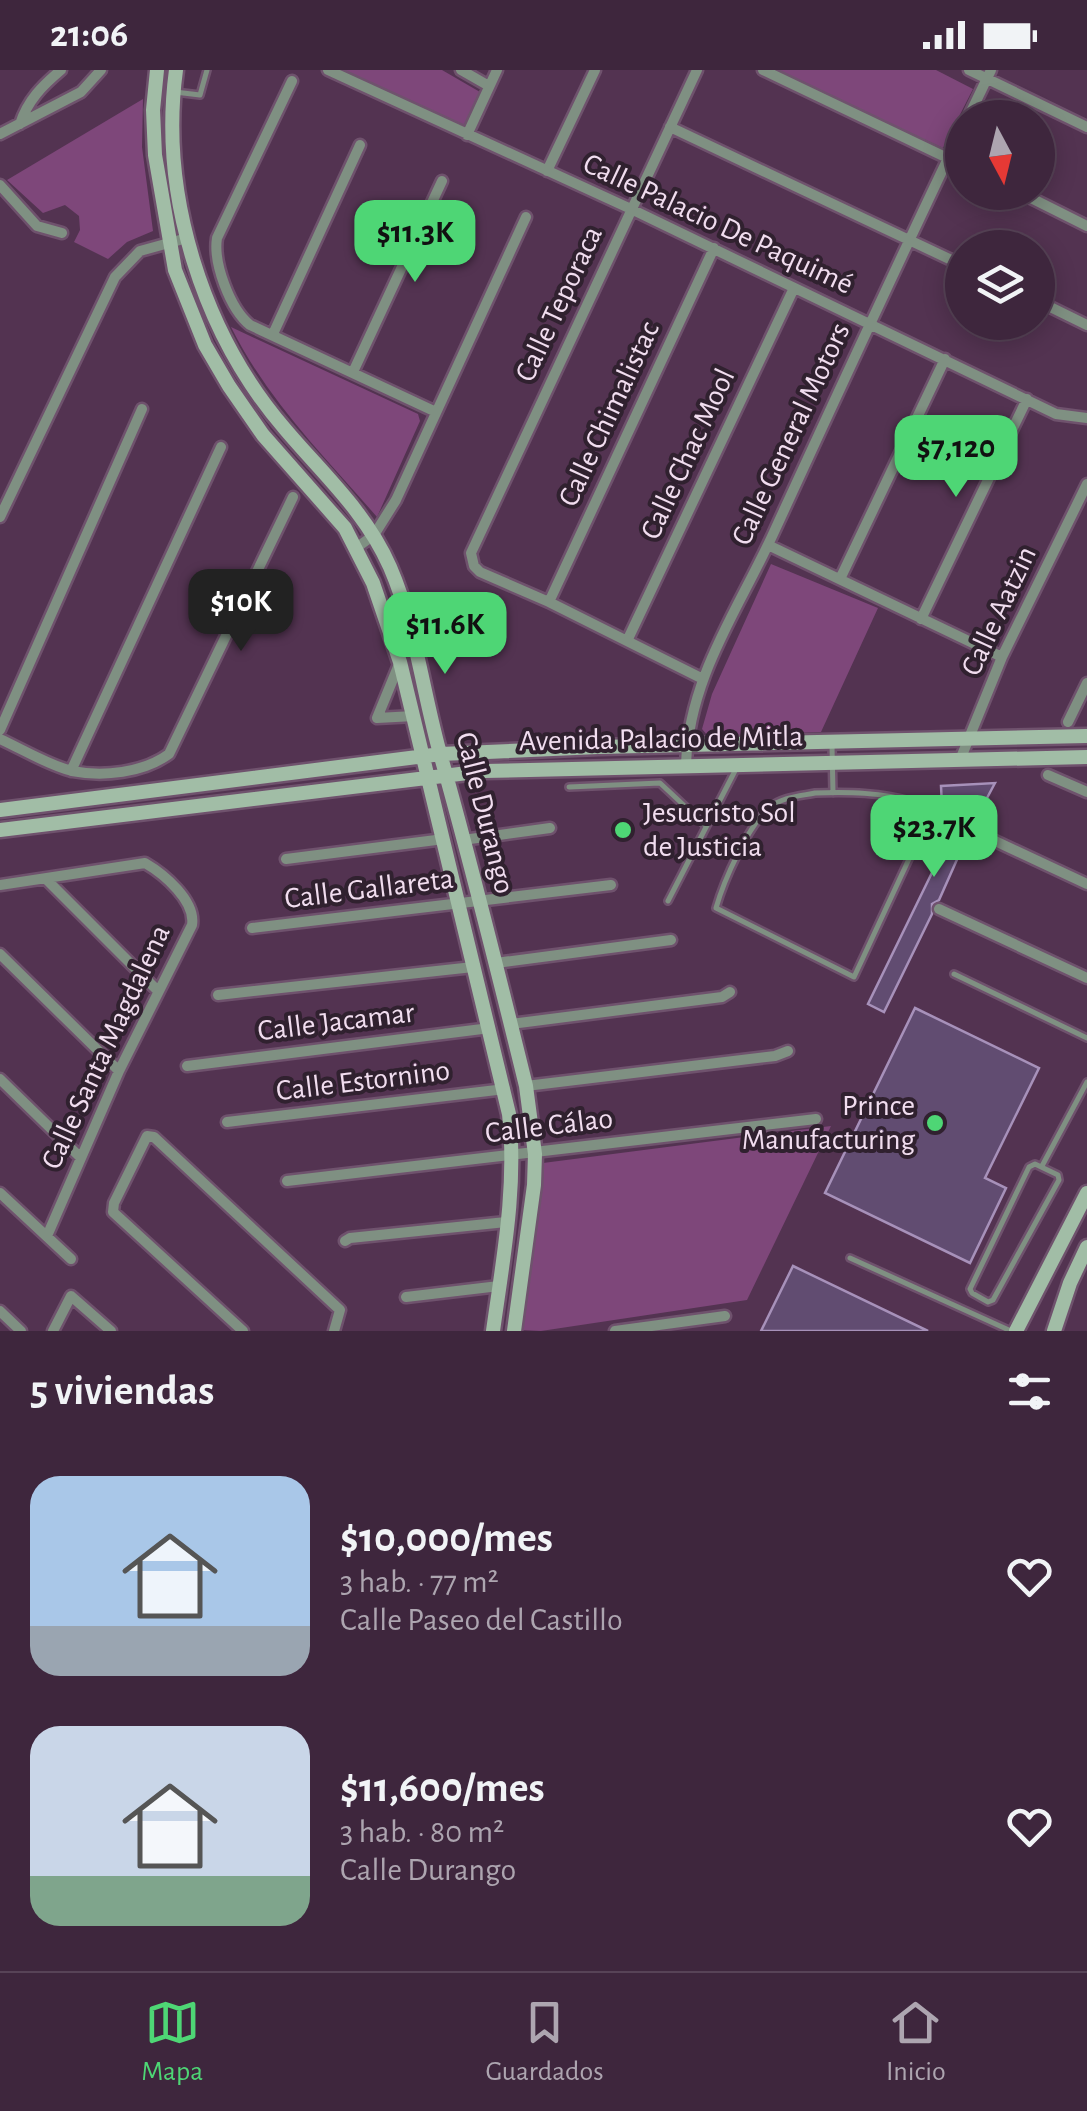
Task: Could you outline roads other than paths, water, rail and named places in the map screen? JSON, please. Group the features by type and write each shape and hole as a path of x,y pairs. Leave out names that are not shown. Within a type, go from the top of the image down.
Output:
{"main road":[{"name":"Calle Durango","path":"157,70 153,110 155,155 168,242 188,306 229,386 263,434 328,504 356,548 388,620 400,662 505,1089 514,1155 493,1331"},
{"name":"Calle Durango","path":"176,70 174,161 187,238 210,305 257,395 344,494 374,535 404,609 526,1086 535,1154 529,1236 514,1331"},
{"name":"Avenida Palacio de Mitla","path":"0,810 440,754 1087,736"},
{"name":"Avenida Palacio de Mitla","path":"0,830 447,774 626,775 686,766 1087,757"},
{"path":"1013,1331 1087,1193"},
{"path":"1054,1331 1087,1248"}],"street":[{"path":"20,124 34,95 60,70"},
{"path":"0,134 80,92 101,70"},
{"name":"Calle Palacio De Paquimé","path":"328,70 632,209 1056,414 1087,418"},
{"path":"461,70 489,86"},
{"path":"467,135 497,70"},
{"path":"547,170 595,70"},
{"name":"Calle Teporaca","path":"549,602 480,572 471,553 697,70"},
{"path":"763,70 945,156"},
{"path":"970,70 989,74 1087,127"},
{"path":"977,100 989,74"},
{"path":"292,81 217,238 217,258 244,320 436,412"},
{"path":"670,127 945,258"},
{"path":"273,334 360,145"},
{"name":"Calle General Motors","path":"686,766 686,745 701,678 768,545 945,166"},
{"path":"352,372 442,181"},
{"path":"0,185 36,226 62,233"},
{"path":"1055,210 1087,226"},
{"path":"356,548 374,535 396,500 526,217"},
{"path":"0,515 115,278 140,251 187,238"},
{"name":"Calle Chimalistac","path":"549,602 714,248"},
{"name":"Calle Chac Mool","path":"627,641 794,288"},
{"path":"1055,309 1087,324"},
{"path":"840,579 946,358"},
{"path":"921,618 1028,399"},
{"path":"0,730 142,410"},
{"path":"71,770 221,446"},
{"name":"Calle Aatzin","path":"960,760 1002,657 1087,484"},
{"path":"0,739 71,770 145,768 169,754 294,497"},
{"path":"768,545 1002,657"},
{"path":"549,602 701,678"},
{"path":"400,662 377,718 414,716"},
{"path":"1068,722 1087,683"},
{"path":"1048,775 1087,792"},
{"path":"463,840 550,828"},
{"path":"978,833 1087,884"},
{"path":"286,859 444,839"},
{"name":"Calle Santa Magdalena","path":"0,884 145,864 189,904 194,914 46,1236"},
{"path":"46,879 158,991"},
{"name":"Calle Gallareta","path":"252,928 611,885"},
{"path":"938,909 1087,978"},
{"path":"496,963 672,940"},
{"path":"0,954 120,1071"},
{"path":"218,995 473,967"},
{"path":"511,1024 722,997 730,992"},
{"name":"Calle Jacamar","path":"188,1066 490,1028"},
{"path":"526,1086 788,1052"},
{"path":"0,1079 80,1157"},
{"name":"Calle Estornino","path":"227,1122 505,1089"},
{"name":"Calle Cálao","path":"287,1181 816,1118"},
{"path":"243,1331 116,1214 114,1203 145,1140 154,1136 338,1308 340,1315 334,1331"},
{"path":"0,1193 71,1259"},
{"path":"345,1241 506,1222"},
{"path":"406,1297 499,1286"},
{"path":"53,1331 68,1298 73,1297 112,1331"},
{"path":"0,1311 21,1331"},
{"path":"615,1331 726,1316"}],"lane":[{"path":"173,92 200,95 207,70"},
{"path":"832,743 833,792"},
{"path":"668,901 738,765"},
{"path":"569,786 626,775 660,782 706,825"},
{"path":"833,792 914,802 920,820 916,844 854,976 716,908 733,864 767,809 787,799 833,792"},
{"path":"954,974 1087,1038"},
{"path":"1042,1166 1087,1082"},
{"path":"1042,1166 1058,1175 1059,1180 993,1300 988,1302 970,1289 1029,1167 1042,1166"},
{"path":"850,1258 1013,1331"}],"place":[{"name":"Jesucristo Sol de Justicia","path":"623,830"},
{"name":"Prince Manufacturing","path":"935,1123"}]}
